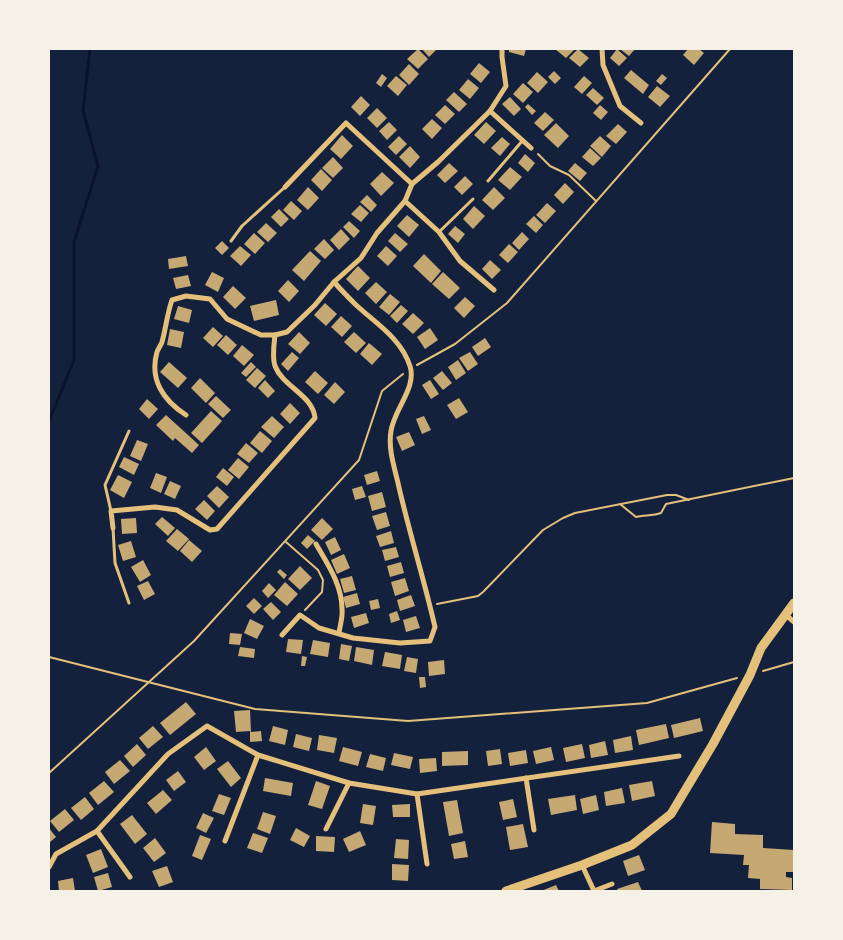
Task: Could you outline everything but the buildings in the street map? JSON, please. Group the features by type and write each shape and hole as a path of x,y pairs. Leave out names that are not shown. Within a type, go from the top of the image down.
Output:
{"main road":[{"path":"506,891 582,865 632,845 671,814 713,744 750,675 761,648 794,603"}],"street":[{"path":"186,415 174,408 161,393 155,365 172,300 186,296 210,299 228,319 261,335 275,335 287,332 334,282 360,258 377,233 406,200 412,184 438,162 490,111 506,86 502,49"},
{"path":"602,49 603,65 620,106 641,124"},
{"path":"490,111 532,148"},
{"path":"285,187 346,123 412,184"},
{"path":"406,200 439,232 460,261 494,290"},
{"path":"282,635 300,615 319,628 353,638 400,643 430,641 435,628 408,526 391,450 391,430 411,379 411,368 406,356 390,333 334,282"},
{"path":"113,528 112,510 155,506 177,510 210,530 217,529 315,418 314,410 278,373 274,364 275,335"},
{"path":"316,544 335,578 340,592 343,610 339,633"},
{"path":"786,615 794,622"},
{"path":"49,867 56,854 96,831 168,754 207,726 258,754 349,783 417,794 679,756"},
{"path":"225,841 258,754"},
{"path":"526,778 534,830"},
{"path":"326,829 349,783"},
{"path":"417,794 427,864"},
{"path":"96,831 130,877"},
{"path":"582,865 594,891 612,884"}],"lane":[{"path":"488,181 523,140"},
{"path":"231,241 242,226 285,187"},
{"path":"439,232 472,199"},
{"path":"112,510 105,485 129,431"},
{"path":"113,528 115,564 129,602"}],"path":[{"path":"49,773 194,641 359,460 382,391 411,368 455,344 506,302 730,49"},
{"path":"532,148 550,166 570,175 596,201"},
{"path":"620,504 636,517 661,513 666,504 794,478"},
{"path":"430,606 478,596 543,530 562,518 590,510 667,495 676,494 689,500"},
{"path":"590,510 592,516"},
{"path":"285,541 318,570 323,580 322,592 300,615"},
{"path":"49,657 255,709 408,721 647,703 794,662"}],"waterway":[{"path":"49,421 74,360 74,242 98,166 83,111 90,49"}]}
